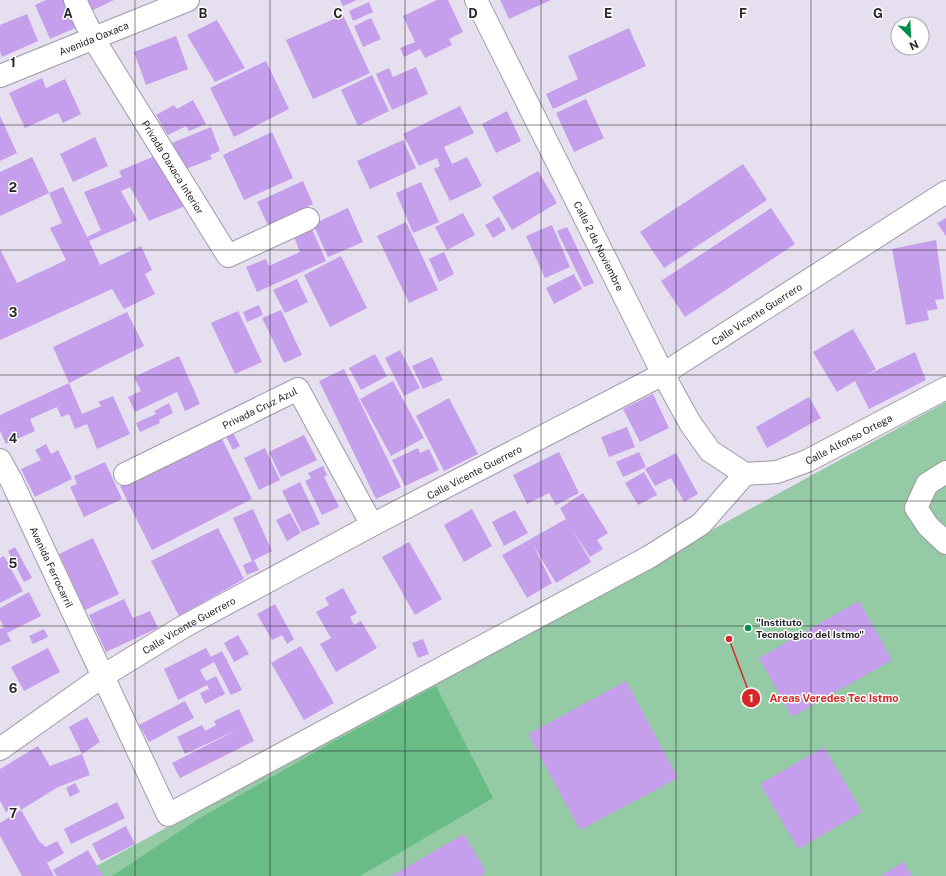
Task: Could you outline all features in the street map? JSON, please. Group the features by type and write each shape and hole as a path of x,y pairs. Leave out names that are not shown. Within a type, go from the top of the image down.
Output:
{"street":[{"name":"Privada Oaxaca Interior","path":"75,0 93,38 228,256 308,219"},
{"name":"Avenida Oaxaca","path":"0,76 188,0"},
{"name":"Calle 2 de Noviembre","path":"476,0 663,374 690,423 710,450 745,474"},
{"name":"Calle Vicente Guerrero","path":"0,749 103,676 183,627 372,525 663,374 946,192"},
{"name":"Calle Alfonso Ortega","path":"745,474 777,472 807,461 946,388"},
{"name":"Privada Cruz Azul","path":"125,474 298,389 372,525"},
{"name":"Avenida Ferrocarril","path":"0,460 6,486 103,676 168,815 649,557 701,524 745,474"},
{"path":"946,472 927,484 916,508 928,526 946,543"}],"green space":[{"name":"\"Instituto Tecnologico del Istmo\"","path":"946,402 946,876 78,876"},
{"path":"436,686 493,798 360,876 112,876 195,821 331,743"}],"building":[{"path":"46,0 71,0 82,25 50,39 35,5"},
{"path":"81,0 114,0 87,13"},
{"path":"340,0 357,0 343,6"},
{"path":"437,0 448,0 463,32 449,39 452,45 425,58 420,49 404,57 400,48 415,42 403,16"},
{"path":"500,0 551,0 509,19"},
{"path":"369,2 373,12 353,21 349,11"},
{"path":"27,14 38,41 2,57 0,51 0,25"},
{"path":"343,15 370,73 313,99 286,40"},
{"path":"371,18 381,39 363,47 354,26"},
{"path":"217,20 245,68 215,82 187,35"},
{"path":"629,28 646,66 553,109 546,94 578,79 568,56"},
{"path":"176,36 188,69 146,85 134,52"},
{"path":"266,61 289,109 234,137 210,88"},
{"path":"416,67 428,94 392,110 376,74 389,68 393,77"},
{"path":"372,75 389,111 358,126 341,90"},
{"path":"42,78 46,88 65,79 81,114 63,123 58,113 25,128 9,93"},
{"path":"586,99 604,138 574,152 556,113"},
{"path":"193,100 206,124 189,131 186,126 168,135 156,115 174,105 177,109"},
{"path":"460,106 474,133 444,147 452,164 467,157 482,186 450,201 434,169 440,166 437,158 419,166 403,134"},
{"path":"507,111 521,141 496,153 482,124"},
{"path":"0,116 17,153 0,161"},
{"path":"211,127 220,151 210,155 212,159 183,170 172,143"},
{"path":"272,132 293,178 244,200 223,155"},
{"path":"95,137 108,166 73,182 60,154"},
{"path":"403,140 416,168 370,189 357,161"},
{"path":"162,153 190,204 149,221 130,187 121,191 137,220 89,241 100,265 141,246 152,270 145,274 155,294 124,309 112,289 0,340 0,249 17,283 66,260 50,228 62,223 49,193 63,187 87,237 101,230 84,192 122,177 119,171"},
{"path":"32,157 49,193 0,216 0,172"},
{"path":"743,164 767,200 664,268 640,232"},
{"path":"538,171 557,203 512,230 492,197"},
{"path":"303,181 313,204 268,225 257,202"},
{"path":"421,182 439,222 413,233 396,193"},
{"path":"348,208 363,242 328,257 313,224"},
{"path":"771,208 795,244 685,317 661,281"},
{"path":"463,213 475,235 447,250 435,227"},
{"path":"499,217 506,230 493,238 485,225"},
{"path":"946,218 946,236 937,223"},
{"path":"406,222 438,290 409,303 377,236"},
{"path":"552,225 570,267 545,278 526,236"},
{"path":"567,227 594,283 584,287 557,231"},
{"path":"312,229 326,261 257,292 246,267 266,259 269,266 300,252 294,237"},
{"path":"936,240 944,299 935,300 938,309 927,311 929,320 906,325 892,249"},
{"path":"444,252 454,274 439,282 429,259"},
{"path":"341,256 367,308 330,327 304,275"},
{"path":"574,274 582,289 554,304 546,288"},
{"path":"297,279 308,302 285,313 273,290"},
{"path":"259,305 263,315 247,322 243,312"},
{"path":"281,310 302,355 284,363 262,318"},
{"path":"238,311 262,362 235,374 211,323"},
{"path":"127,312 144,346 69,383 53,347"},
{"path":"853,329 876,369 867,375 915,352 926,380 869,409 855,381 837,392 813,352"},
{"path":"400,350 420,388 404,396 385,358"},
{"path":"375,354 387,376 361,390 349,368"},
{"path":"179,356 200,404 185,411 177,392 135,412 128,397 141,391 134,377"},
{"path":"432,357 443,380 423,389 412,366"},
{"path":"344,369 401,487 376,499 319,381"},
{"path":"393,381 424,438 391,456 360,399"},
{"path":"69,383 82,414 101,406 98,402 113,396 130,434 97,449 87,424 75,429 69,414 61,417 57,407 30,419 35,431 6,444 0,431 0,415"},
{"path":"653,394 669,428 640,442 623,409"},
{"path":"809,397 821,418 767,448 756,427"},
{"path":"449,398 478,454 444,471 416,416"},
{"path":"169,403 173,413 159,420 160,423 140,432 136,423 156,414 154,411"},
{"path":"627,427 635,447 609,457 601,437"},
{"path":"231,429 240,446 233,450 224,433"},
{"path":"220,435 252,499 152,550 120,486"},
{"path":"304,435 317,460 281,477 269,452"},
{"path":"46,444 51,454 58,450 72,479 35,497 21,469 41,460 35,450"},
{"path":"265,448 280,480 259,490 244,458"},
{"path":"418,448 420,453 429,449 439,470 405,486 392,460"},
{"path":"559,452 579,493 556,505 549,493 527,504 513,475"},
{"path":"639,452 646,467 623,477 616,462"},
{"path":"676,453 698,494 684,502 671,478 655,486 645,469"},
{"path":"105,462 122,499 84,517 70,487 77,484 74,476"},
{"path":"323,466 327,475 324,477 339,507 322,515 305,481 311,478 308,473"},
{"path":"644,472 657,495 638,505 625,483"},
{"path":"300,482 320,524 302,532 282,491"},
{"path":"583,493 608,533 597,540 603,549 590,557 572,529 591,562 556,583 533,545 552,583 527,598 502,555 566,519 560,508"},
{"path":"253,509 272,551 254,560 259,570 247,575 243,565 252,561 233,518"},
{"path":"472,509 492,546 464,562 444,525"},
{"path":"515,510 528,533 504,546 492,522"},
{"path":"290,513 301,533 287,541 276,520"},
{"path":"218,528 244,579 179,616 151,561"},
{"path":"93,538 119,594 85,610 59,554"},
{"path":"409,542 442,599 415,615 382,557"},
{"path":"15,547 32,578 24,582 8,551"},
{"path":"4,556 23,591 0,603 0,558"},
{"path":"343,588 357,613 350,617 354,625 361,621 377,648 336,672 320,644 331,638 316,612 329,605 325,598"},
{"path":"29,592 41,616 7,633 11,641 0,646 0,629 4,627 0,620 0,608"},
{"path":"124,599 133,618 150,611 158,628 106,652 89,615"},
{"path":"859,601 892,660 792,717 759,658"},
{"path":"275,604 294,639 287,644 282,635 272,640 257,614"},
{"path":"44,629 48,637 33,644 29,636"},
{"path":"238,635 249,654 234,662 224,643"},
{"path":"423,639 429,654 418,658 412,643"},
{"path":"301,646 334,703 304,720 271,663"},
{"path":"48,648 60,672 24,691 11,667"},
{"path":"206,648 211,657 222,651 242,690 231,695 214,662 200,670 206,681 216,676 225,694 205,704 200,693 209,689 207,685 178,700 164,669"},
{"path":"626,681 678,778 580,830 528,734"},
{"path":"185,701 194,718 149,742 139,725"},
{"path":"239,709 254,741 180,778 172,763 239,729 185,754 177,737 202,725 205,731 216,725 214,721"},
{"path":"87,717 100,742 82,754 69,727"},
{"path":"38,746 50,766 82,754 90,775 58,787 21,810 19,805 6,812 0,801 0,769"},
{"path":"824,747 862,812 798,849 760,784"},
{"path":"75,783 80,792 70,797 66,788"},
{"path":"117,802 125,818 71,844 64,829"},
{"path":"21,810 39,841 46,847 57,841 64,853 47,863 54,876 22,876 0,836 0,823"},
{"path":"126,826 135,844 101,861 92,844"},
{"path":"464,834 486,872 480,876 391,876"},
{"path":"88,850 103,876 57,876 53,870"},
{"path":"903,862 912,876 880,876"}],"place":[{"name":"\"Instituto Tecnologico del Istmo\"","path":"748,628"},
{"name":"Areas Veredes Tec Istmo","path":"729,639"}]}
